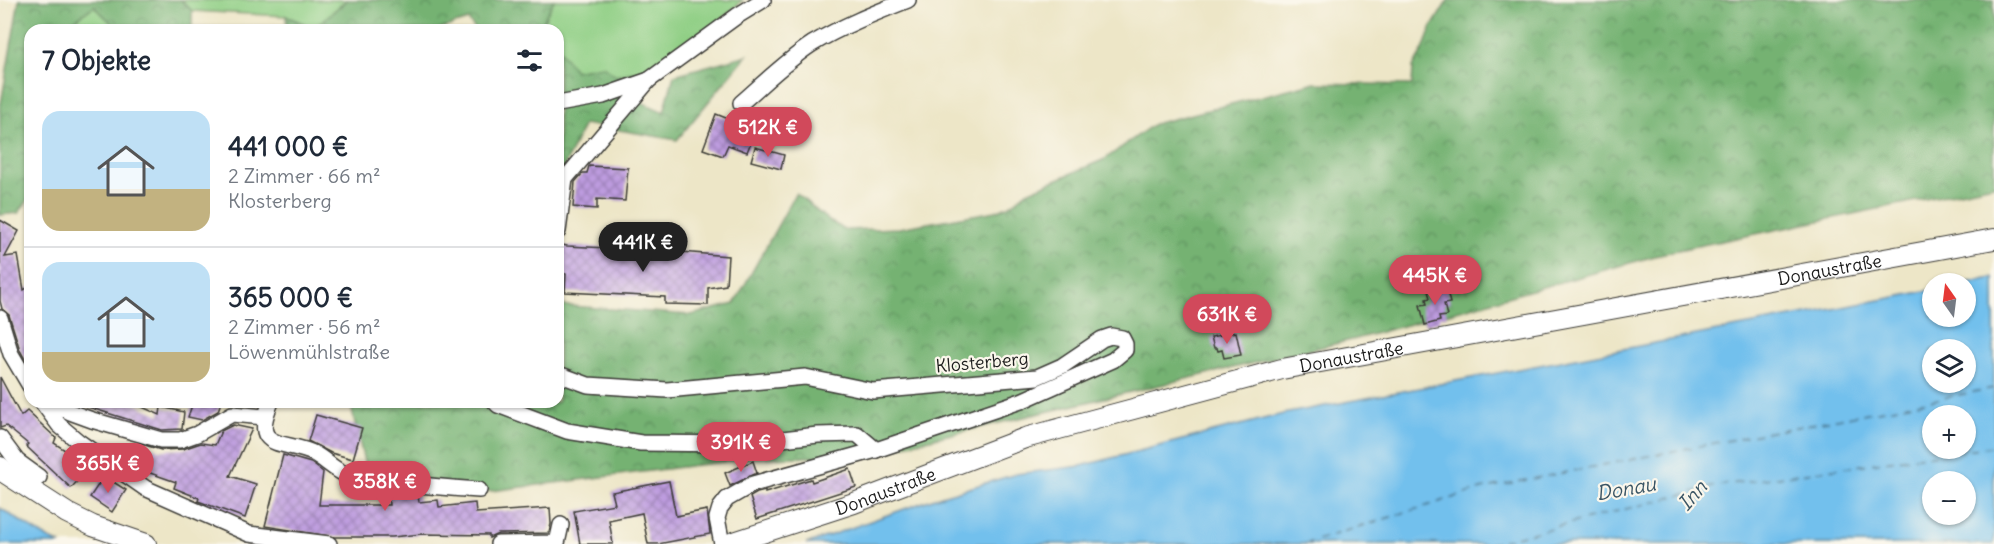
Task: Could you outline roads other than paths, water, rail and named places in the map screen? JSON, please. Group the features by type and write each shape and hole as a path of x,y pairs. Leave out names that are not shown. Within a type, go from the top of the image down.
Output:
{"main road":[{"name":"Donaustraße","path":"728,544 854,503 1025,438 1282,369 1994,239"},
{"path":"2,474 93,526 146,544"}],"street":[{"path":"564,186 565,179 649,80 737,16 763,0"},
{"path":"741,103 783,65 812,45 849,24 908,0"},
{"path":"564,103 603,96 649,80"},
{"path":"0,318 11,354 24,376"},
{"name":"Klosterberg","path":"564,376 588,385 667,390 805,376 873,391 1037,377 1062,366 1102,339 1111,336 1122,338 1125,350 1113,360 1047,391 876,450 753,484 727,499 720,508 717,518 722,544"},
{"path":"46,408 59,425 79,442 146,488 249,534 328,544"},
{"path":"63,408 92,420 161,440 180,440 196,434 234,408 264,417"},
{"path":"268,408 264,417 266,434 272,441 314,454 334,469 349,476 479,490"},
{"path":"506,408 567,431 641,443 737,444 818,435 857,434 876,450"},
{"path":"0,438 17,461 39,477"},
{"path":"498,544 557,543 561,525"}],"water":[{"path":"1994,278 1994,544 806,544 935,498 1016,474 1081,466 1283,414 1922,292 1922,327 1976,327 1976,281"},
{"path":"0,508 45,537 61,544 0,544"}],"water label":[{"name":"Donau","path":"1626,488"},
{"name":"Inn","path":"1692,495"}]}
